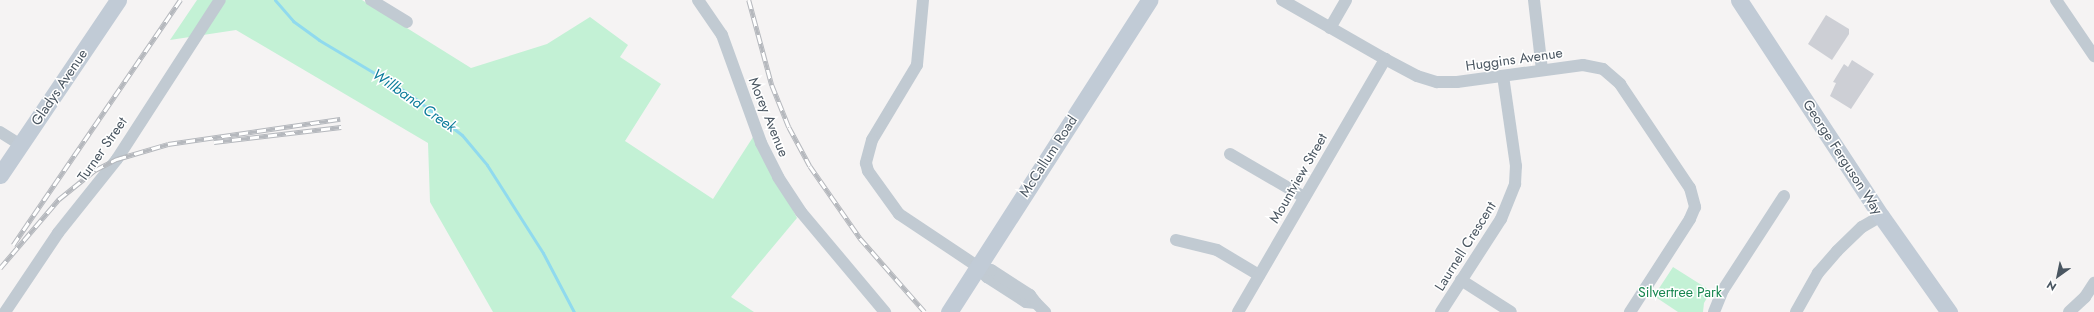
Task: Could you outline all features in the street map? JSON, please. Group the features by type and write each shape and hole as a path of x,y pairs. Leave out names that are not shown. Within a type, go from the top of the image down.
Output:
{"main road":[{"name":"Gladys Avenue","path":"0,175 118,0"},
{"name":"McCallum Road","path":"948,312 1148,0"},
{"name":"George Ferguson Way","path":"1739,0 1881,216 1949,312"}],"street":[{"name":"Turner Street","path":"5,312 58,233 117,159 220,0"},
{"path":"371,0 407,22"},
{"name":"Morey Avenue","path":"698,0 722,35 761,143 778,177 801,212 885,312"},
{"path":"924,0 917,65 872,140 866,163 868,172 899,214 977,266 987,277 1026,302 1036,303 1046,312"},
{"name":"Huggins Avenue","path":"1282,0 1385,60 1417,76 1437,82 1457,82 1583,65 1603,69 1615,79 1690,188 1695,207 1690,219 1630,312"},
{"path":"1330,28 1346,0"},
{"path":"1534,0 1542,70"},
{"path":"2056,0 2094,56"},
{"name":"Mountview Street","path":"1238,312 1385,60"},
{"name":"Laurnell Crescent","path":"1441,312 1501,219 1514,184 1516,166 1503,76"},
{"path":"0,132 20,145"},
{"path":"1230,154 1304,197"},
{"path":"1714,312 1723,290 1784,196"},
{"path":"1796,312 1823,267 1862,226 1881,216"},
{"path":"1176,240 1216,250 1259,275"},
{"path":"1461,280 1511,312"},
{"path":"2070,312 2085,297 2094,283"}],"green space":[{"path":"197,0 362,0 471,68 547,44 590,17 628,45 620,57 661,84 625,141 713,199 755,134 797,218 731,297 754,312 493,312 430,202 428,143 236,30 170,40"},
{"name":"Silvertree Park","path":"1673,267 1711,291 1704,303 1703,312 1678,312 1654,296"}],"building":[{"path":"1826,15 1849,29 1849,34 1832,60 1808,44"},
{"path":"1852,60 1874,74 1851,109 1830,96 1836,83 1833,82 1844,64 1848,67"}],"waterway":[{"name":"Willband Creek","path":"275,0 293,21 319,40 408,93 462,135 487,165 543,253 574,312"}],"railway":[{"path":"13,245 180,0"},
{"path":"749,0 772,85 789,127 810,166 860,238 925,312"},
{"path":"0,268 59,199 95,170 117,159 168,144 340,119"},
{"path":"214,142 341,127"}]}
